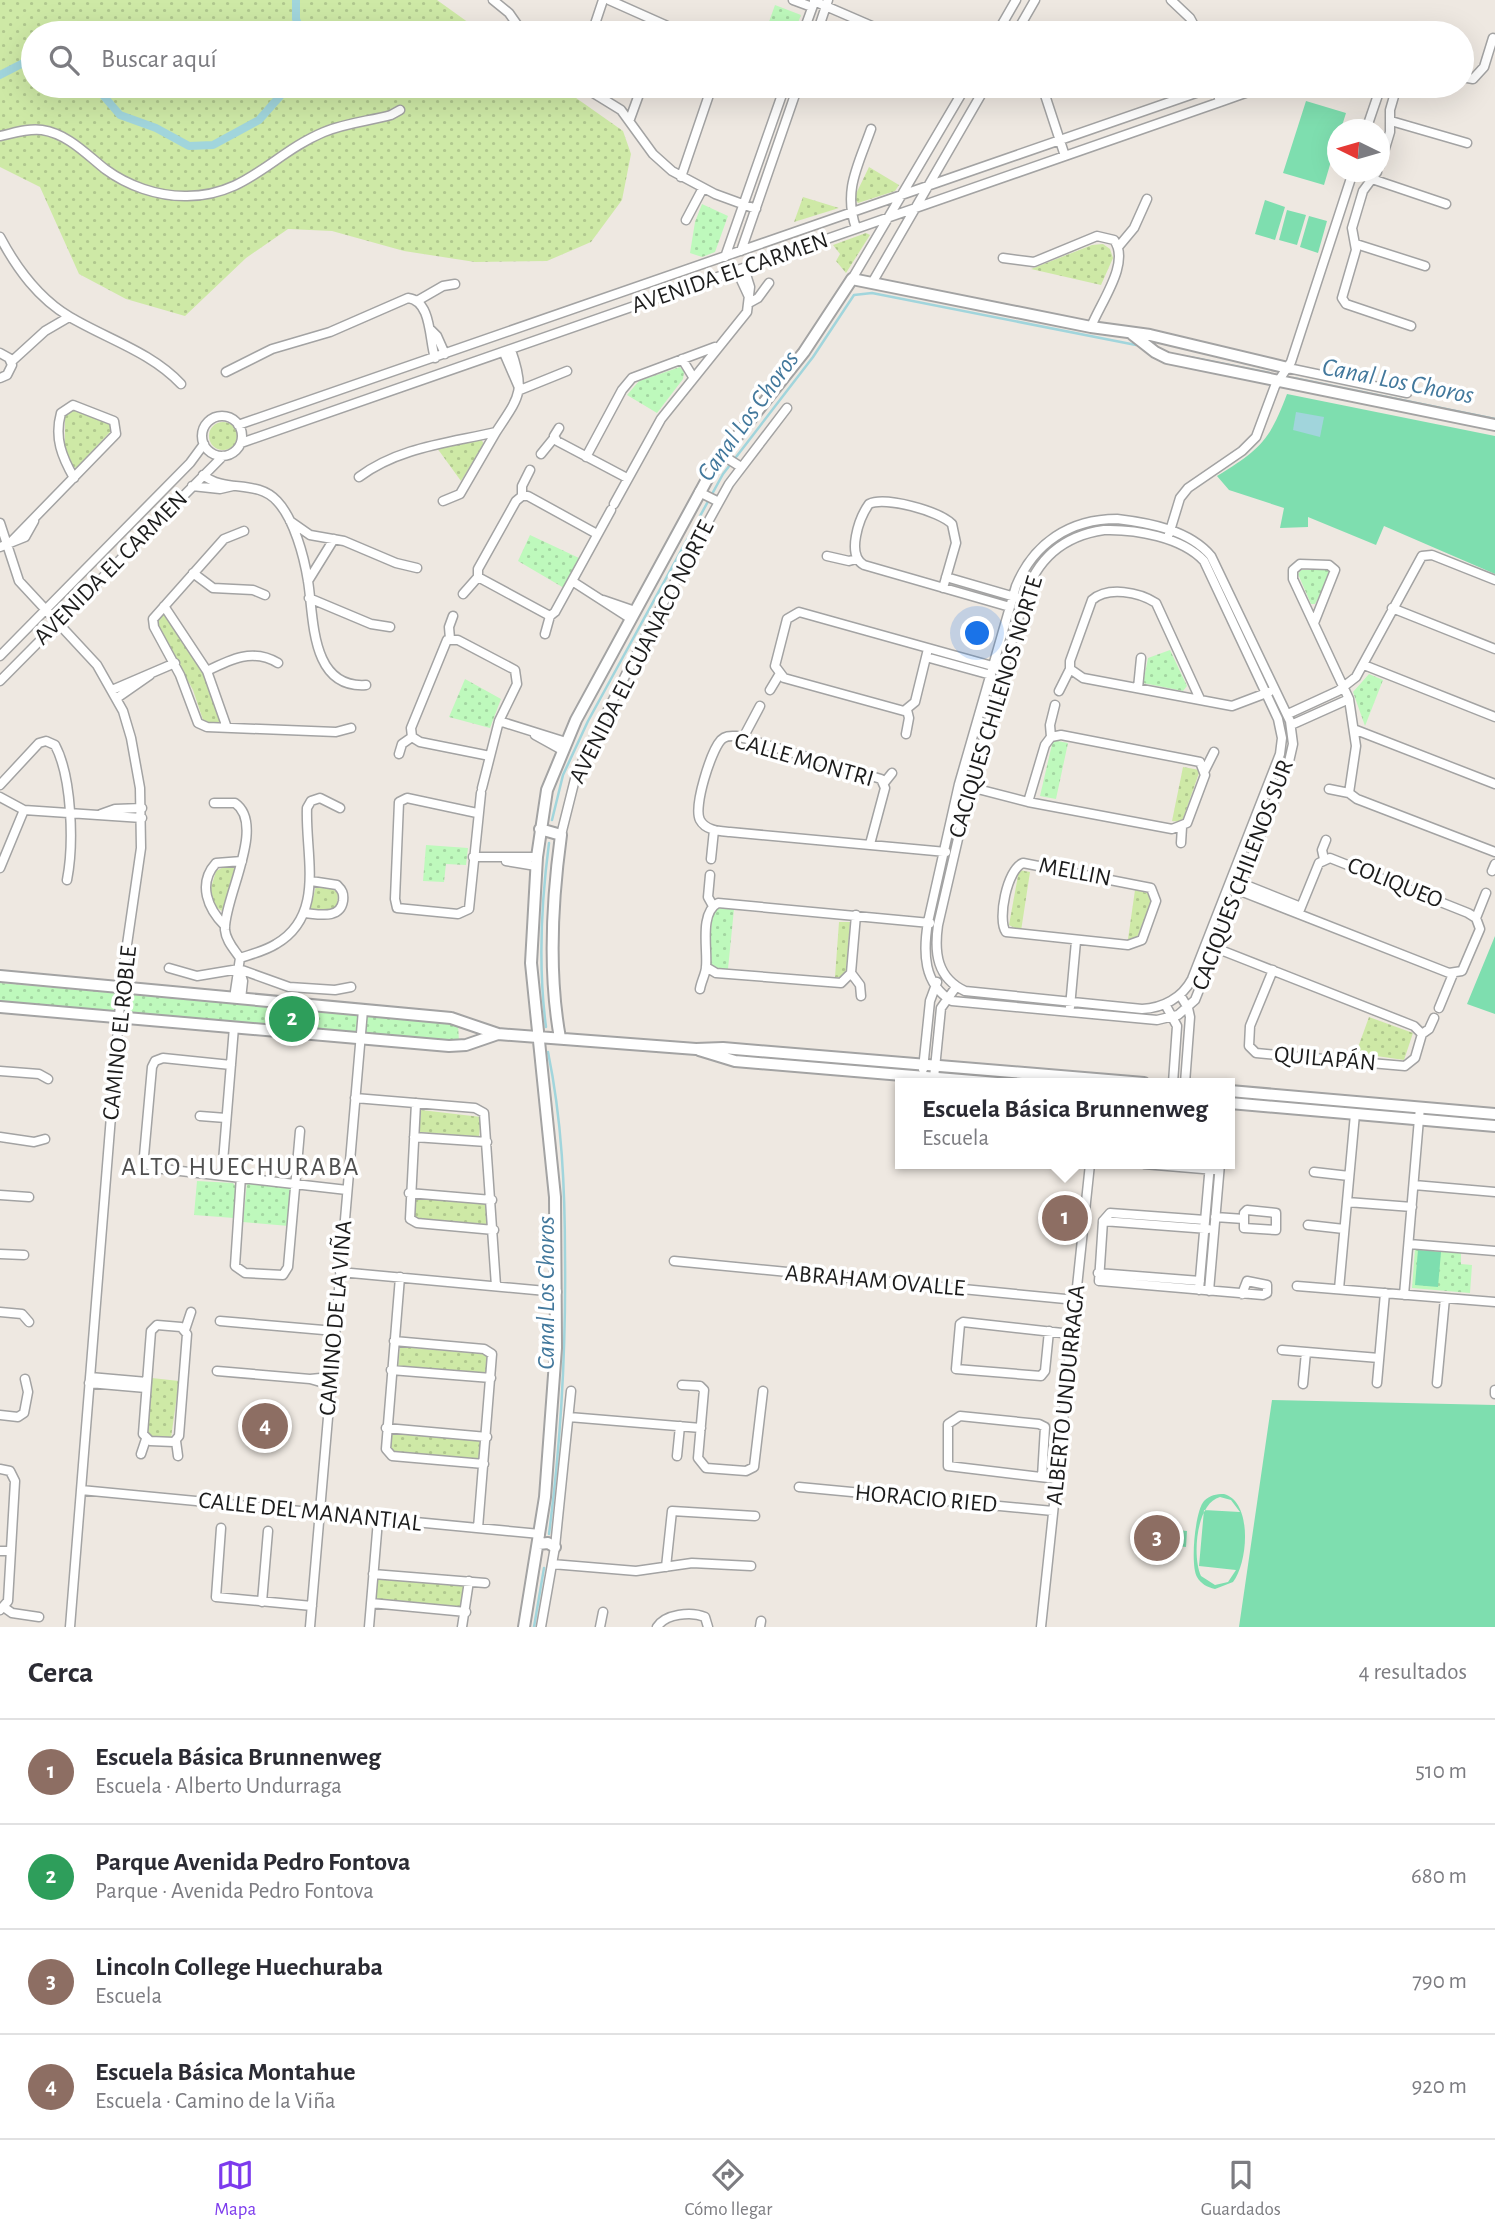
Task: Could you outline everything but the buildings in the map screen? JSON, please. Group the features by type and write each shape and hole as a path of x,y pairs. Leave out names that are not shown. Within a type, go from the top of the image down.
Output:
{"street":[{"path":"493,0 515,21"},
{"path":"597,21 606,0 647,21"},
{"path":"793,0 827,3 864,21"},
{"path":"1004,21 1016,0"},
{"path":"1023,21 1035,0"},
{"path":"1171,0 1192,21"},
{"path":"807,21 814,3"},
{"path":"821,21 827,3"},
{"path":"1474,78 1480,75 1493,38"},
{"path":"605,98 630,119 653,154 681,177 756,209"},
{"path":"630,119 638,98"},
{"path":"681,177 708,98"},
{"path":"724,257 781,98"},
{"path":"741,251 795,98"},
{"name":"AVENIDA EL GUANACO NORTE","path":"561,1038 543,1001 531,954 540,829 547,790 564,746 633,615 725,456 810,344 904,195 960,98"},
{"path":"872,283 931,185 977,98"},
{"path":"1046,98 1065,156"},
{"name":"AVENIDA EL CARMEN","path":"238,425 1181,98"},
{"name":"AVENIDA EL CARMEN","path":"1219,98 1220,102"},
{"name":"AVENIDA EL CARMEN","path":"241,443 1231,98"},
{"path":"1370,119 1377,98"},
{"path":"1390,124 1395,98"},
{"path":"0,136 29,130 51,132 68,140 116,176 139,188 163,194 198,196 242,184 321,133 391,115 400,110"},
{"path":"1391,121 1466,143"},
{"path":"944,124 960,133"},
{"path":"856,228 849,191 871,129"},
{"path":"1390,181 1446,204"},
{"path":"1168,540 1180,498 1188,488 1242,451 1256,437 1279,380 1287,368 1350,182"},
{"path":"1369,182 1363,191 1352,228 1356,244 1342,292 1344,302 1411,327"},
{"path":"686,219 703,188"},
{"path":"1091,327 1119,264 1119,246 1134,228 1147,199"},
{"path":"802,229 801,238 807,246"},
{"path":"1003,258 1034,262 1097,236 1107,237 1119,246"},
{"path":"0,237 27,281 69,317 133,349 181,383"},
{"path":"1356,244 1425,266"},
{"path":"545,634 550,616 555,612 661,419 744,317 749,300 741,270"},
{"path":"852,279 1175,341 1407,393"},
{"path":"749,300 758,298 769,283"},
{"path":"226,372 272,349 341,328 399,300 417,301 443,286 455,284"},
{"path":"417,301 430,329 437,335 445,355"},
{"path":"0,378 10,372 11,362 45,331 69,317"},
{"path":"430,329 429,339 435,358"},
{"path":"1132,334 1167,358 1495,425"},
{"path":"1167,358 1166,346 1175,341"},
{"path":"586,457 628,382 638,375 718,346"},
{"path":"443,501 460,494 520,390 520,379 508,352"},
{"path":"0,353 11,362"},
{"path":"682,359 693,377"},
{"path":"520,390 568,371"},
{"path":"4,547 25,537 34,521 114,437 117,426 111,419 73,405 61,413 59,441 61,455 74,478"},
{"name":"AVENIDA EL GUANACO NORTE","path":"524,1627 539,1539 552,1422 557,1292 552,1148 537,1037 561,835 572,789 584,755 716,501 738,465 788,408"},
{"path":"227,417 238,425 241,443 235,451 223,456 213,454 204,444 204,430 212,419 227,417"},
{"path":"541,454 555,438 559,428"},
{"path":"359,477 380,464 428,446 496,432"},
{"path":"555,438 627,478"},
{"name":"AVENIDA EL CARMEN","path":"0,656 190,463 204,444"},
{"name":"AVENIDA EL CARMEN","path":"0,681 223,456"},
{"path":"725,456 738,465"},
{"path":"522,496 522,486 530,470"},
{"path":"203,475 218,482 267,493 280,505 288,519 308,581 312,628 325,662 342,680 366,685"},
{"path":"192,486 220,489 235,485"},
{"path":"702,494 716,501"},
{"path":"522,496 597,534"},
{"path":"463,594 478,578 478,569 516,501 522,496"},
{"path":"943,588 956,549 956,532 944,517 926,510 881,501 869,504 854,548 856,559 864,565 943,588 1010,607"},
{"path":"288,519 310,535 334,539 396,564 417,568"},
{"path":"1097,520 1098,531"},
{"name":"CACIQUES CHILENOS NORTE","path":"947,998 935,984 925,960 928,922 959,784 1013,596 1026,565 1044,544 1069,528 1097,520 1127,520 1170,530"},
{"name":"CAMINO EL ROBLE","path":"0,523 4,547 19,581 86,652 114,694 134,750 142,813 139,877 121,988 70,1627"},
{"name":"CACIQUES CHILENOS NORTE","path":"943,975 936,948 953,853 1031,579 1044,559 1073,538 1098,531 1125,530 1168,540"},
{"name":"CACIQUES CHILENOS SUR","path":"1170,530 1195,541 1211,556 1276,688 1291,725 1293,744 1288,766 1216,948 1188,1009 1185,1078"},
{"path":"244,531 224,539 154,617 152,624 175,663 198,723 207,727 226,725 336,732 351,728"},
{"path":"308,581 334,539"},
{"name":"CACIQUES CHILENOS SUR","path":"1168,540 1191,550 1204,561 1267,693 1280,727 1282,748 1189,984 1180,995 1165,1004 1177,1031 1173,1078"},
{"path":"1287,714 1345,687 1364,666 1417,561 1426,554 1495,580"},
{"path":"827,556 846,561 856,559"},
{"path":"1314,623 1335,570 1329,565 1302,564 1294,568 1292,576 1314,623 1345,687 1356,730 1349,793"},
{"path":"193,573 213,588 253,590 265,595"},
{"path":"478,578 550,616"},
{"path":"946,578 1024,599"},
{"path":"572,581 633,615"},
{"path":"1059,691 1070,669 1088,605 1100,594 1119,592 1151,600 1158,605 1200,699"},
{"path":"309,598 365,622 390,627"},
{"path":"164,606 207,671 226,725"},
{"path":"1392,608 1495,649"},
{"path":"907,710 895,710 779,675 775,666 788,619 795,612 927,653 992,670 1004,669"},
{"path":"412,737 411,728 443,646 450,639 449,627 453,616"},
{"path":"450,639 458,640 512,669 518,677 499,721 489,756 477,813 470,903 467,911 458,914 404,911 396,906 396,808 401,799 477,813"},
{"path":"906,734 907,710 915,702 927,653"},
{"path":"207,671 246,655 264,656 278,663"},
{"path":"1138,688 1141,658"},
{"path":"114,694 175,663"},
{"path":"1364,666 1495,717"},
{"path":"1070,669 1083,678 1236,706 1276,688"},
{"path":"770,690 779,675"},
{"path":"1291,725 1349,699"},
{"path":"1028,802 1045,745 1051,737 1050,725 1055,705"},
{"path":"743,738 760,706"},
{"path":"499,721 564,746"},
{"path":"1356,730 1495,784"},
{"path":"1051,737 1061,735 1192,759 1202,764 1205,770"},
{"name":"CALLE MONTRI","path":"714,830 705,826 699,817 704,783 720,741 730,736 876,776 884,783 870,844"},
{"path":"399,754 402,744 412,737"},
{"path":"412,737 420,742 489,756"},
{"path":"0,785 39,743 50,742 56,747 61,762 71,850 66,880"},
{"path":"959,784 1028,802 1171,829 1182,827 1189,820 1205,770 1214,752"},
{"path":"884,783 892,773"},
{"path":"1329,789 1349,793 1357,799 1495,852"},
{"path":"0,797 24,810 142,813"},
{"path":"240,958 283,940 304,913 311,881 307,808 311,801 320,798 340,808"},
{"path":"214,803 231,802 242,809 245,823 242,862 225,926"},
{"path":"0,868 24,810"},
{"path":"1181,843 1182,827"},
{"path":"540,829 561,835"},
{"path":"711,859 714,830 953,853"},
{"path":"1324,859 1322,850 1326,840"},
{"path":"473,857 536,862"},
{"name":"COLIQUEO","path":"1300,910 1317,867 1324,859 1334,859 1476,918"},
{"path":"238,998 243,981 239,970 240,958 228,940 225,926 208,905 208,881 216,863 242,862"},
{"name":"MELLIN","path":"1029,864 1144,886 1154,892 1155,904 1144,936 1138,943 1076,941 1012,935 1004,930 1002,918 1015,866 1029,864"},
{"path":"710,876 708,897 713,906"},
{"path":"304,913 331,915 339,910 343,902 344,894 337,885 311,881"},
{"path":"1228,887 1240,887 1300,910 1453,974 1462,971 1479,933 1476,918 1486,893"},
{"path":"700,989 706,967 704,959 709,914 713,906 721,903 939,925"},
{"path":"706,967 716,973 845,982 851,974 856,915"},
{"path":"1070,1007 1076,941"},
{"name":"QUILAPÁN","path":"1206,944 1414,1026 1422,1034"},
{"path":"169,968 197,976 239,970 284,986 330,990 351,987"},
{"name":"QUILAPÁN","path":"1273,970 1249,1032 1249,1046 1256,1053 1405,1066 1415,1058 1422,1034 1429,1030 1434,1018"},
{"path":"851,974 860,985 861,996"},
{"path":"1439,1008 1453,974"},
{"path":"935,984 943,975 956,987 973,993 1157,1020 1173,1017 1188,1009"},
{"path":"0,976 465,1021 498,1034 696,1049 723,1048 1066,1078"},
{"name":"CACIQUES CHILENOS NORTE","path":"928,1077 930,1001 935,984"},
{"name":"CACIQUES CHILENOS NORTE","path":"929,1065 940,1010 956,987"},
{"name":"CACIQUES CHILENOS SUR","path":"1180,995 1188,1009"},
{"path":"947,998 962,1003 1142,1009 1165,1004"},
{"path":"0,1007 461,1045 498,1034"},
{"name":"CAMINO DE LA VIÑA","path":"310,1627 363,1010"},
{"path":"461,1045 467,1037 465,1021"},
{"path":"222,1174 234,1027"},
{"path":"696,1049 734,1061 940,1078"},
{"path":"231,1065 163,1058 155,1060 152,1067 144,1156 146,1164 154,1168 347,1190"},
{"path":"0,1071 38,1074 48,1079"},
{"path":"1235,1092 1420,1113 1495,1126"},
{"path":"355,1098 482,1111 492,1200 496,1286"},
{"path":"416,1103 410,1219 417,1223 494,1230"},
{"path":"1235,1103 1355,1114 1495,1114"},
{"path":"1404,1295 1420,1113"},
{"path":"1339,1289 1355,1114"},
{"path":"200,1116 226,1118"},
{"path":"242,1176 234,1263 237,1269 245,1273 279,1276 287,1272 300,1131"},
{"path":"0,1137 34,1142 45,1139"},
{"path":"414,1137 487,1142"},
{"name":"ALBERTO UNDURRAGA","path":"1041,1627 1089,1169"},
{"path":"1200,1286 1210,1169"},
{"path":"1209,1291 1220,1169"},
{"path":"1314,1172 1349,1176"},
{"path":"1414,1185 1495,1192"},
{"path":"410,1193 492,1200"},
{"path":"0,1195 29,1197"},
{"path":"1347,1202 1412,1207"},
{"path":"1216,1217 1244,1219"},
{"path":"1214,1229 1205,1224 1103,1221 1098,1276 1200,1286 1209,1291 1242,1294"},
{"path":"1308,1226 1344,1229"},
{"path":"1409,1244 1495,1251"},
{"path":"0,1254 24,1255"},
{"name":"ABRAHAM OVALLE","path":"674,1262 1076,1300"},
{"path":"340,1272 557,1292"},
{"path":"400,1277 386,1428 388,1452 392,1456 484,1464"},
{"path":"1297,1286 1495,1302"},
{"path":"1377,1383 1385,1293"},
{"path":"1437,1383 1445,1298"},
{"path":"0,1312 22,1314 29,1322"},
{"path":"178,1455 176,1441 185,1330 191,1312"},
{"path":"220,1321 335,1331"},
{"path":"1049,1331 1045,1371 1041,1376 956,1369 960,1324 964,1322 1049,1331 1071,1334"},
{"path":"141,1454 146,1439 143,1431 153,1327 179,1327 185,1330"},
{"path":"394,1341 491,1352 487,1437 478,1528"},
{"path":"1282,1350 1379,1358"},
{"path":"1303,1384 1306,1352"},
{"path":"391,1370 491,1378"},
{"path":"217,1371 331,1381"},
{"path":"0,1415 18,1417 24,1413 28,1392 25,1379"},
{"path":"90,1380 147,1385"},
{"path":"682,1385 700,1386 704,1390 698,1458 706,1468 750,1470 755,1463 763,1391"},
{"path":"541,1627 555,1546 570,1391"},
{"path":"1042,1477 1045,1427 1039,1424 960,1416 948,1424 948,1466 1057,1479"},
{"path":"569,1417 701,1428"},
{"path":"677,1456 680,1426"},
{"path":"386,1428 487,1437"},
{"path":"146,1439 176,1441"},
{"path":"0,1469 9,1471 15,1481 11,1551 3,1609 39,1617"},
{"name":"HORACIO RIED","path":"799,1487 1053,1511"},
{"name":"CALLE DEL MANANTIAL","path":"80,1490 478,1528 539,1539"},
{"path":"666,1566 672,1511 755,1517"},
{"path":"369,1627 378,1520"},
{"path":"221,1528 215,1595 220,1599 312,1606"},
{"path":"262,1602 268,1531"},
{"path":"539,1539 555,1546"},
{"path":"0,1550 11,1551"},
{"path":"552,1564 636,1571 692,1563 751,1566"},
{"path":"373,1574 485,1583"},
{"path":"462,1627 469,1581"},
{"path":"371,1603 466,1612"},
{"path":"600,1627 603,1612"},
{"path":"657,1627 667,1618 696,1614 705,1617 708,1627"}],"green space":[{"path":"0,0 437,0 466,21 21,21 21,98 576,98 623,131 631,154 622,200 591,242 547,261 475,262 404,251 332,231 288,229 246,258 185,316 126,299 79,274 40,187 0,167"},
{"path":"775,5 801,15 799,21 769,21"},
{"path":"1306,101 1346,113 1344,119 1327,119 1327,175 1324,185 1283,173"},
{"path":"869,167 899,185 895,191 858,203 854,198"},
{"path":"803,197 839,208 794,222"},
{"path":"1265,200 1285,207 1275,240 1255,234"},
{"path":"702,204 728,216 715,252 702,257 690,253 695,222"},
{"path":"1287,210 1306,215 1297,245 1279,240"},
{"path":"1309,216 1327,221 1318,253 1300,247"},
{"path":"866,233 870,235 846,273 836,261 840,254 833,245"},
{"path":"1103,244 1110,249 1113,258 1101,285 1031,269 1092,245"},
{"path":"680,367 684,372 683,379 657,413 627,395 639,381"},
{"path":"1287,394 1495,436 1495,574 1384,526 1376,545 1308,517 1308,527 1280,528 1284,508 1229,490 1217,476 1244,459 1261,443 1275,423"},
{"path":"72,410 108,422 111,426 110,432 76,468 71,466 65,453 65,416"},
{"path":"223,422 233,426 237,436 233,446 223,450 213,446 209,436 213,426"},
{"path":"481,439 484,444 461,481 437,448"},
{"path":"530,535 579,558 564,588 518,561"},
{"path":"1301,570 1329,570 1331,575 1315,604 1311,604 1298,574"},
{"path":"165,613 202,669 223,722 204,723 193,690 155,623"},
{"path":"1170,650 1187,686 1183,691 1143,683 1148,658"},
{"path":"1369,674 1383,680 1365,726 1353,692"},
{"path":"465,679 501,699 490,728 449,717"},
{"path":"1053,740 1068,743 1056,799 1040,796"},
{"path":"1183,767 1200,770 1182,822 1172,821"},
{"path":"426,845 468,848 466,865 446,864 444,882 423,881"},
{"path":"228,865 235,867 222,911 214,906 210,891 216,871"},
{"path":"1019,870 1030,872 1021,931 1009,925"},
{"path":"316,886 330,887 338,893 337,908 329,912 310,910"},
{"path":"1135,890 1147,893 1152,899 1136,940 1128,939"},
{"path":"720,908 734,909 728,969 714,969 708,959 713,911"},
{"path":"839,922 850,922 846,971 841,977 835,977"},
{"path":"1495,936 1495,1014 1467,1004"},
{"path":"0,983 116,993 115,1014 0,1004"},
{"path":"124,994 458,1023 459,1043 123,1016"},
{"path":"1369,1017 1413,1033 1404,1060 1356,1053"},
{"path":"421,1110 481,1117 479,1137 419,1132"},
{"path":"197,1181 233,1183 236,1187 234,1218 194,1215"},
{"path":"247,1183 293,1187 289,1226 243,1222"},
{"path":"412,1196 487,1203 489,1226 418,1220 413,1218"},
{"path":"1415,1249 1461,1252 1461,1264 1472,1265 1470,1293 1412,1288"},
{"path":"1418,1250 1441,1252 1438,1287 1415,1285"},
{"path":"400,1347 485,1354 489,1358 488,1375 398,1367"},
{"path":"152,1378 179,1381 171,1438 150,1436 147,1432"},
{"path":"1272,1400 1495,1405 1495,1627 1239,1627"},
{"path":"390,1432 483,1440 482,1460 393,1453 389,1449"},
{"path":"1224,1494 1233,1499 1240,1508 1244,1520 1244,1548 1233,1582 1215,1589 1204,1585 1197,1577 1194,1538 1198,1515 1204,1501 1211,1496","holes":["1220,1497 1231,1500 1240,1512 1205,1510 1212,1501","1204,1514 1199,1566 1236,1570 1228,1582 1215,1585 1201,1576 1198,1567 1197,1544"]},
{"path":"1157,1528 1187,1531 1186,1547 1155,1544"},
{"path":"378,1577 468,1586 464,1608 376,1602"}],"water":[{"path":"1296,412 1324,417 1320,437 1293,430"}],"waterway":[{"path":"296,0 297,21"},
{"path":"0,75 21,64"},
{"path":"105,98 120,115 156,128 189,146 213,145 259,120 278,98"},
{"name":"Canal Los Choros","path":"552,820 563,775 588,721 723,474 813,357 854,295 872,293 1136,345"},
{"name":"Canal Los Choros","path":"1189,357 1269,373"},
{"name":"Canal Los Choros","path":"1293,378 1495,419"},
{"name":"Canal Los Choros","path":"546,1027 542,935 549,843"},
{"name":"Canal Los Choros","path":"548,1052 562,1155 565,1293 560,1431 549,1534"},
{"name":"Canal Los Choros","path":"534,1627 544,1568"}],"place":[{"name":"Parque Avenida Pedro Fontova","path":"292,1019"},
{"name":"Escuela Básica Brunnenweg","path":"1065,1218"},
{"name":"Escuela Básica Montahue","path":"265,1426"},
{"name":"Lincoln College Huechuraba","path":"1157,1538"}],"district":[{"name":"ALTO HUECHURABA","path":"241,1167"}]}
